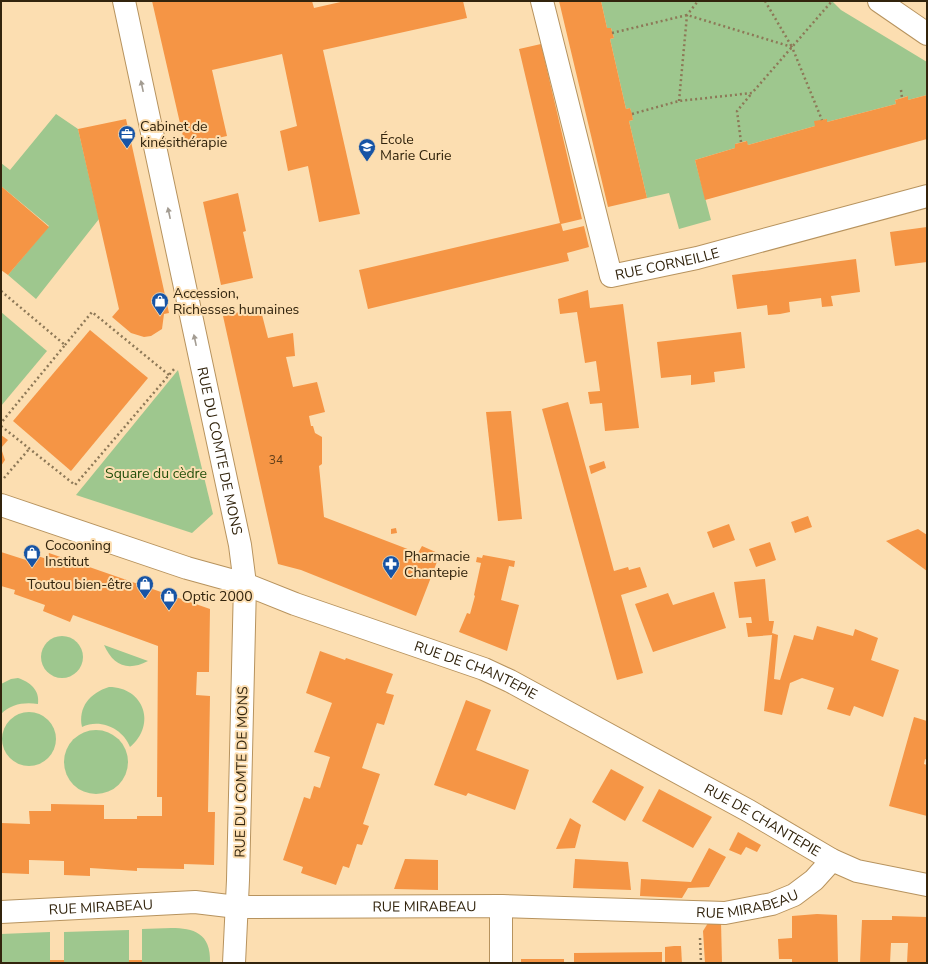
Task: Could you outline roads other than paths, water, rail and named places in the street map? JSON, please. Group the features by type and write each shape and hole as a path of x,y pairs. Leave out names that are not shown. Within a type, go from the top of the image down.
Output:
{"street":[{"name":"RUE DU COMTE DE MONS","path":"124,1 240,545 246,584 237,907 234,963"},
{"name":"RUE CORNEILLE","path":"542,1 611,276 697,258 927,196"},
{"path":"879,1 927,34"},
{"name":"RUE DE CHANTEPIE","path":"1,505 187,568 246,584 295,604 484,668 743,808 832,860 857,871 927,885"},
{"name":"RUE MIRABEAU","path":"1,912 195,902 237,907 502,906 725,913 772,904 794,895 814,880 832,860"},
{"path":"501,963 502,906"}],"place":[{"name":"Cabinet de kinésithérapie","path":"127,149"},
{"name":"École Marie Curie","path":"367,162"},
{"name":"Accession, Richesses humaines","path":"160,316"},
{"name":"Cocooning Institut","path":"32,568"},
{"name":"Pharmacie Chantepie","path":"391,579"},
{"name":"Toutou bien-être","path":"145,599"},
{"name":"Optic 2000","path":"169,611"}],"park label":[{"name":"Square du cèdre","path":"156,473"}]}
